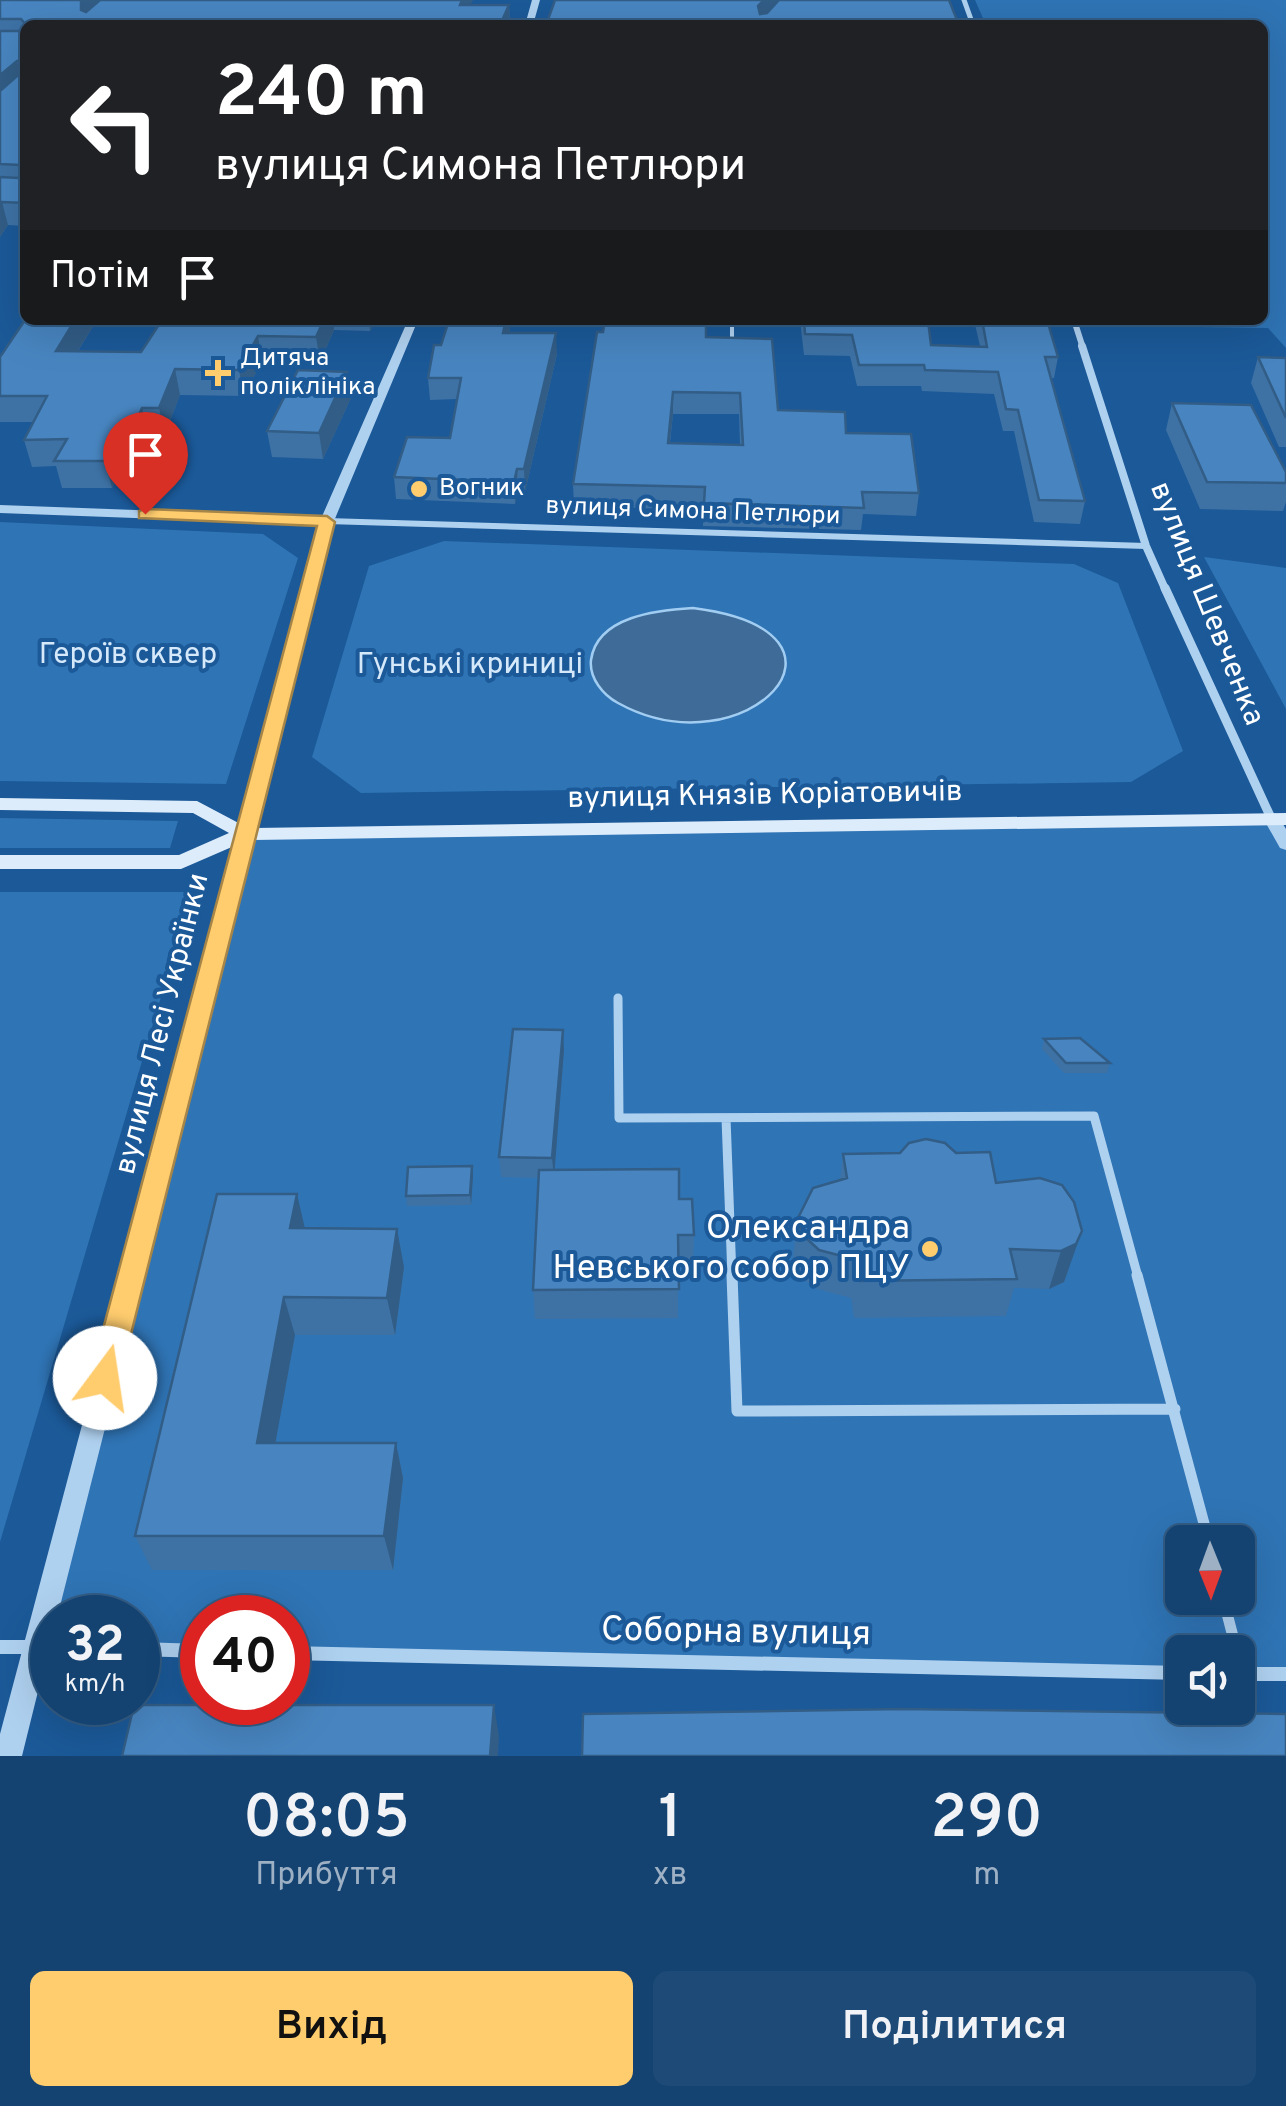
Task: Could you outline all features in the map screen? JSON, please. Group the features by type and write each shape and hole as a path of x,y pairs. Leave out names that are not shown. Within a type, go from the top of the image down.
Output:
{"main road":[{"path":"0,804 198,807 245,834"},
{"name":"вулиця Князів Коріатовичів","path":"0,862 181,862 245,834 1279,819"}],"street":[{"name":"вулиця Лесі Українки","path":"57,1595 245,834 327,522 411,325"},
{"name":"вулиця Шевченка","path":"1076,325 1146,546 1253,786 1279,819 1286,844"},
{"name":"вулиця Симона Петлюри","path":"0,509 1146,546"},
{"path":"0,1647 30,1647"},
{"name":"Соборна вулиця","path":"310,1653 1165,1673"},
{"path":"1255,1674 1286,1674"},
{"name":"вулиця Лесі Українки","path":"8,1756 30,1689"}],"lane":[{"path":"732,325 732,348"},
{"path":"618,998 618,1118 1094,1116 1205,1525"},
{"path":"726,1118 737,1411 1175,1408"}],"green space":[{"path":"975,0 1286,0 1286,348 1268,328 1125,325 1268,325 1268,20 984,20"},
{"name":"Героїв сквер","path":"0,522 263,534 298,558 226,784 0,781"},
{"name":"Гунські криниці","path":"444,541 1074,564 1118,583 1183,751 1131,782 361,793 312,757 369,566"},
{"path":"1204,557 1286,568 1286,709"},
{"path":"0,818 178,821 170,848 0,848"},
{"path":"1271,818 1286,844 1286,1674 1255,1674 1255,1635 1165,1635 1165,1673 310,1653 310,1595 180,1595 180,1650 160,1650 160,1595 49,1595 245,834"},
{"path":"0,892 192,892 0,1542"}],"shaded area":[{"path":"693,608 749,622 778,643 785,667 774,691 747,710 710,721 665,720 618,703 602,691 592,673 591,660 605,634 631,618"}],"building":[{"path":"0,0 83,0 81,10 86,12 100,0 462,0 460,5 509,5 502,20 0,19"},
{"path":"555,0 764,0 758,6 760,14 767,13 779,0 949,0 957,20 548,20"},
{"path":"0,31 20,31 20,61 0,75"},
{"path":"20,73 20,165 0,164 0,91"},
{"path":"0,177 19,178 20,203 0,205"},
{"path":"22,325 72,325 56,351 141,352 159,325 322,325 316,337 258,336 239,370 175,369 159,408 142,408 131,433 121,433 105,461 54,461 67,439 24,440 47,396 0,396 0,357"},
{"path":"447,325 505,325 503,333 556,333 524,469 517,469 514,482 394,477 407,437 450,438 461,378 428,378 434,345 441,345"},
{"path":"604,325 706,325 706,337 772,339 778,410 845,412 846,433 911,434 919,493 862,492 864,508 704,503 705,487 573,484 597,332 603,332","holes":["673,392 740,393 743,445 668,443"]},
{"path":"804,325 929,325 931,345 987,347 983,325 1048,325 1058,357 1045,357 1085,501 1039,500 1018,410 1006,409 998,372 925,370 924,365 859,365 852,335 805,334"},
{"path":"1258,357 1286,358 1286,418"},
{"path":"298,370 347,372 319,433 267,431"},
{"path":"1172,403 1251,405 1286,472 1286,483 1207,482"},
{"path":"513,1029 563,1030 552,1158 499,1157"},
{"path":"1080,1038 1110,1063 1066,1063 1044,1039"},
{"path":"926,1139 945,1143 956,1153 990,1152 996,1183 1040,1178 1062,1185 1074,1202 1082,1231 1076,1244 1061,1251 1010,1249 1017,1279 860,1281 857,1260 819,1250 805,1237 797,1220 813,1188 847,1178 843,1154 900,1153 909,1143"},
{"path":"472,1166 470,1195 406,1196 408,1167"},
{"path":"679,1169 679,1199 692,1199 694,1235 678,1235 679,1289 533,1290 539,1170"},
{"path":"217,1194 297,1194 290,1228 397,1229 387,1298 284,1297 257,1443 396,1443 384,1536 135,1536"},
{"path":"160,1705 180,1705 180,1725 310,1725 310,1705 494,1705 490,1756 122,1756 129,1725 160,1725"},
{"path":"902,1709 1165,1712 1165,1725 1255,1725 1255,1714 1286,1714 1286,1756 582,1756 583,1714"}],"place":[{"name":"Дитяча поліклініка","path":"218,373"},
{"name":"Вогник","path":"419,489"},
{"name":"Олександра Невського собор ПЦУ","path":"930,1249"}],"route":[{"path":"105,1378 256,783 327,522 145,514"}]}
